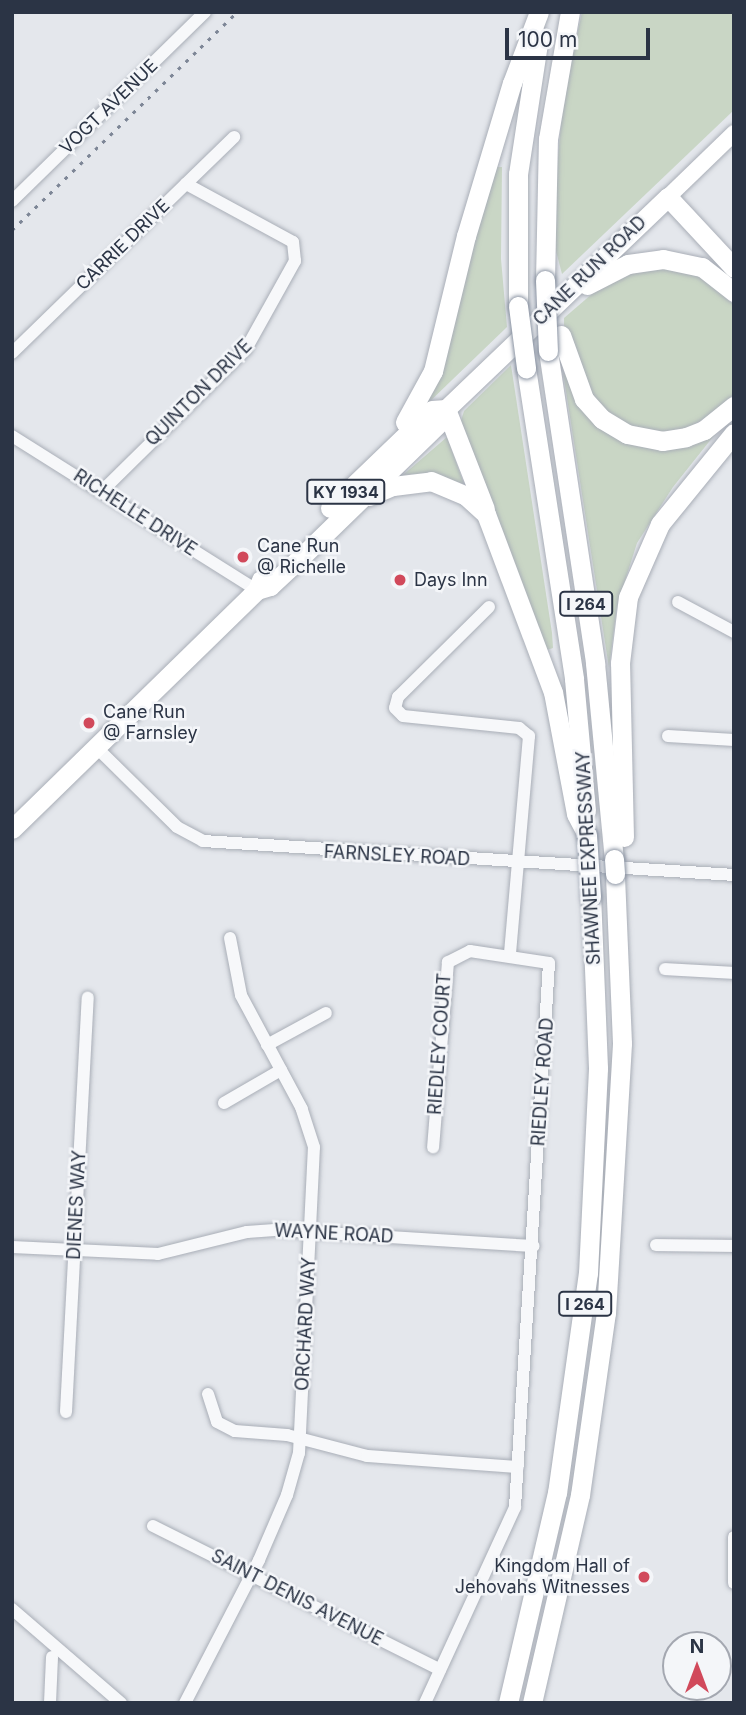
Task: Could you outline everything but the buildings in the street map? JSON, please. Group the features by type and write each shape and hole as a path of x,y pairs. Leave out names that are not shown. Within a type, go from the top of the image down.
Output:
{"highway":[{"name":"SHAWNEE EXPRESSWAY","path":"508,1703 557,1493 588,1273 598,1068 585,761 518,306 521,139 542,12"},
{"path":"373,465 417,407 430,380 512,83 542,12"},
{"name":"SHAWNEE EXPRESSWAY","path":"532,1703 580,1495 606,1313 621,1109 622,983 614,859 595,663 548,351 545,280 548,139 570,12"},
{"path":"668,197 734,268"},
{"name":"CANE RUN ROAD","path":"12,829 257,590 288,569 352,504 444,418 446,409 571,293 668,197"},
{"path":"571,293 628,264 663,258 702,267 734,292"},
{"path":"545,280 584,399 602,419 627,435 650,441 686,437 705,430 734,406"},
{"path":"446,409 553,692 576,814 587,835"},
{"name":"CANE RUN ROAD","path":"257,590 264,576 373,465 432,410 446,409"},
{"path":"614,859 624,845 621,663 628,597 660,524 734,433"},
{"path":"352,504 393,486 430,481 466,496 486,514"}],"main road":[{"name":"CANE RUN ROAD","path":"668,197 734,133"}],"street":[{"name":"VOGT AVENUE","path":"12,201 205,12"},
{"name":"CARRIE DRIVE","path":"12,353 234,137"},
{"name":"QUINTON DRIVE","path":"102,491 246,349 295,261 293,242 186,184"},
{"name":"RICHELLE DRIVE","path":"12,436 257,590"},
{"path":"678,602 734,632"},
{"path":"489,607 398,697 395,708 402,716 438,723 527,731 530,741 510,955"},
{"path":"668,736 734,740"},
{"name":"FARNSLEY ROAD","path":"97,748 177,827 203,842 734,874"},
{"name":"ORCHARD WAY","path":"185,1703 251,1576 287,1495 299,1439 312,1233 314,1147 302,1109 241,995 230,938"},
{"name":"RIEDLEY COURT","path":"433,1147 444,971 453,956 464,952 510,955"},
{"name":"RIEDLEY ROAD","path":"425,1703 512,1520 518,1467 550,970 546,962 510,955"},
{"path":"665,969 734,973"},
{"name":"DIENES WAY","path":"66,1412 88,998"},
{"path":"267,1045 326,1013"},
{"path":"224,1103 281,1070"},
{"name":"WAYNE ROAD","path":"12,1247 158,1254 261,1230 533,1246"},
{"path":"656,1245 734,1246"},
{"path":"208,1394 221,1425 299,1439 367,1456 518,1467"},
{"name":"SAINT DENIS AVENUE","path":"153,1526 440,1670"},
{"path":"734,1537 734,1583"},
{"path":"12,1609 121,1703"},
{"path":"50,1703 52,1657"}],"green space":[{"path":"582,12 734,12 734,110 562,274 556,251 556,181 563,101"},
{"path":"492,167 502,167 501,259 507,327 424,407"},
{"path":"644,266 697,272 734,305 734,393 724,406 684,431 636,432 594,404 564,333 564,318 607,281"},
{"path":"511,365 552,633 553,648 547,650 460,424 464,411"},
{"path":"563,372 612,434 716,433 673,487 637,543 617,606 609,668"},
{"path":"447,437 464,484 429,473 403,475"}],"railway":[{"path":"12,230 237,12"}],"place":[{"name":"Cane Run @ Richelle","path":"243,557"},
{"name":"Days Inn","path":"400,580"},
{"name":"Cane Run @ Farnsley","path":"89,723"},
{"name":"Kingdom Hall of Jehovahs Witnesses","path":"644,1577"}]}
